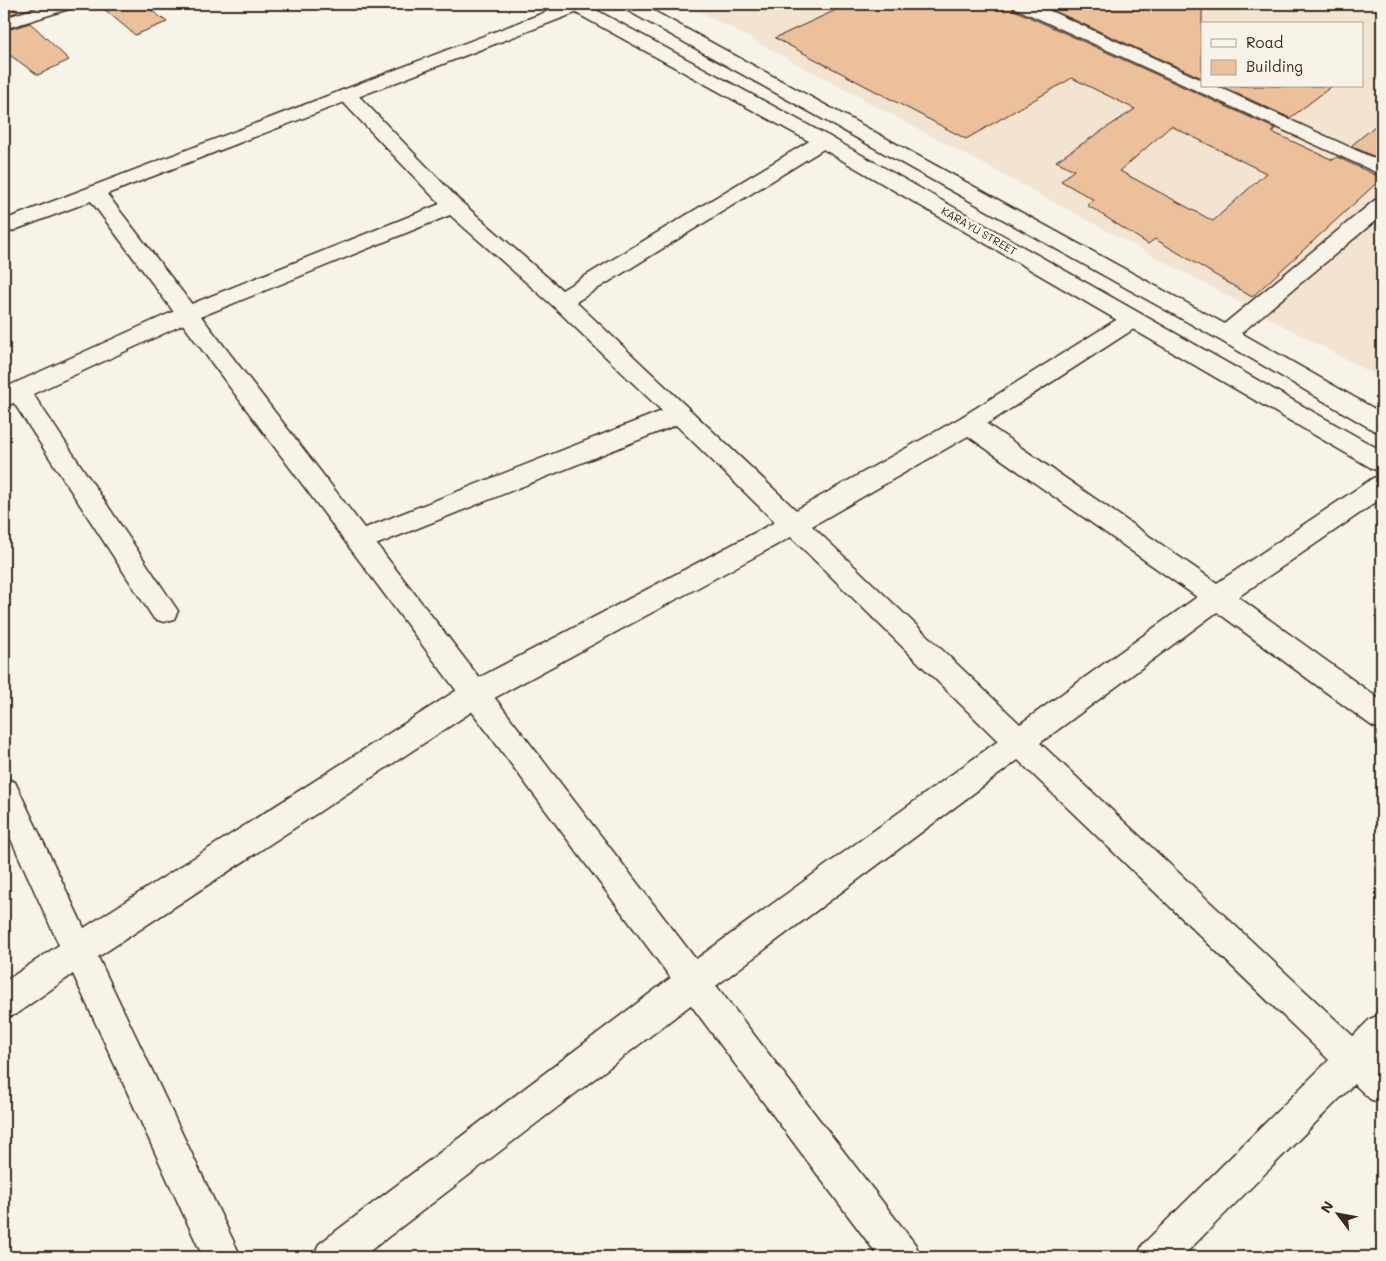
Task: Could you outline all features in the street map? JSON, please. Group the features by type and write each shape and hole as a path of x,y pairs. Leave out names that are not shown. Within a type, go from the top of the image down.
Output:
{"street":[{"path":"4,24 66,4"},
{"path":"4,227 577,4"},
{"name":"KARAYU STREET","path":"577,4 823,141 1382,462"},
{"path":"629,4 1226,334 1382,424"},
{"path":"1021,4 1201,86"},
{"path":"1205,88 1382,169"},
{"path":"347,94 453,206 561,302 795,523 1019,742 1382,1087"},
{"path":"561,302 823,141"},
{"path":"95,192 902,1257"},
{"path":"1226,334 1382,205"},
{"path":"164,611 11,395 187,314 453,206"},
{"path":"4,1002 78,951 475,694 795,523 969,424 1132,320"},
{"path":"359,541 680,414"},
{"path":"969,424 1218,597 1382,717"},
{"path":"332,1257 693,982 1019,742 1218,597 1382,485"},
{"path":"4,792 222,1257"},
{"path":"1156,1257 1382,1031"}],"shaded area":[{"path":"686,4 1382,4 1382,379"}],"building":[{"path":"4,4 10,4 18,12 4,16"},
{"path":"98,4 143,4 167,22 135,35"},
{"path":"849,4 1010,4 1014,10 1276,129 1272,132 1333,160 1337,157 1382,178 1252,297 1155,239 1148,244 1087,205 1094,200 1061,181 1074,170 1056,161 1135,109 1072,78 966,139 775,38","holes":["1171,126 1266,173 1213,221 1120,171"]},
{"path":"1039,4 1202,4 1201,78"},
{"path":"30,23 69,60 38,75 4,51 4,31"},
{"path":"1225,88 1329,88 1290,118"},
{"path":"1382,120 1382,160 1351,146"}]}
